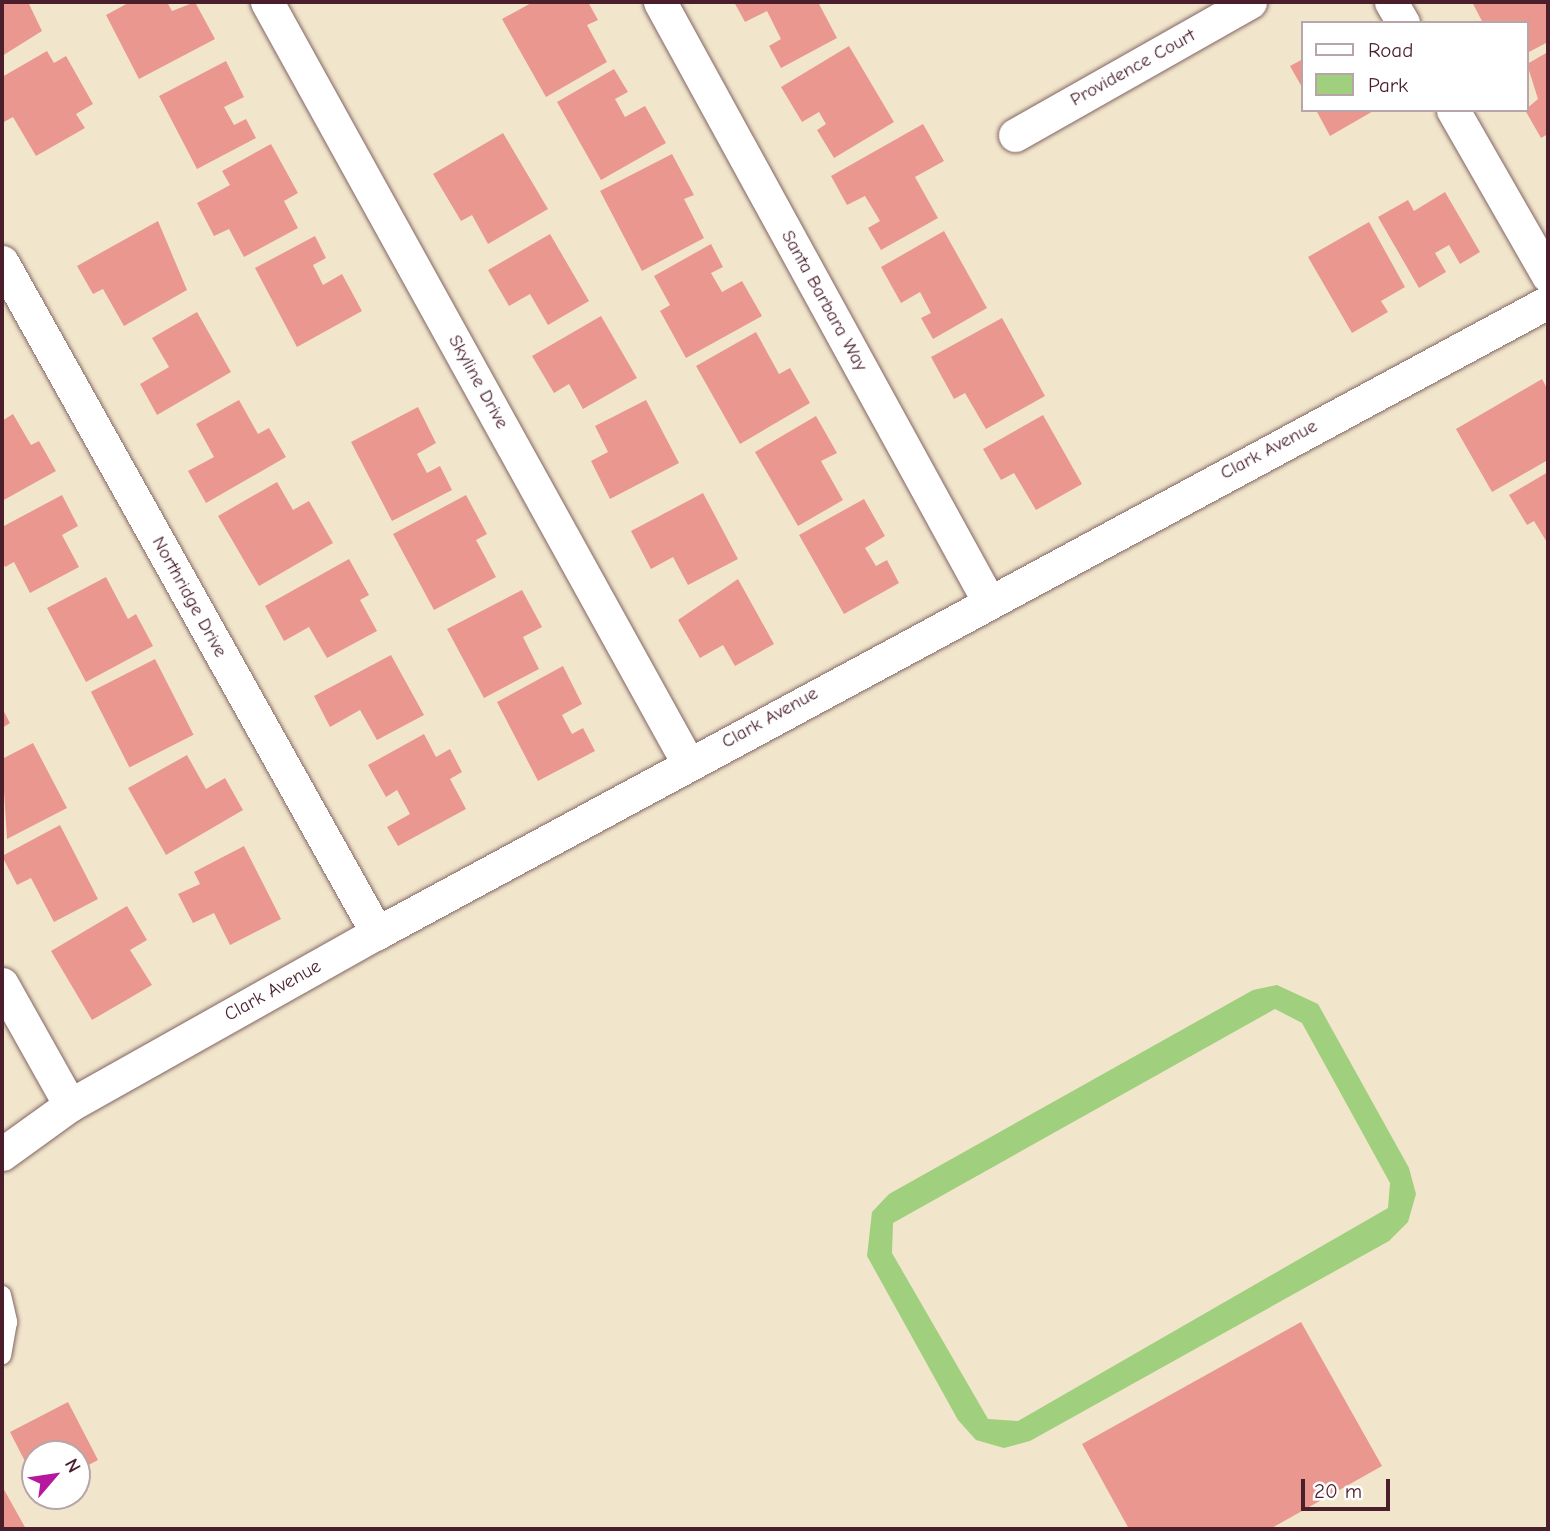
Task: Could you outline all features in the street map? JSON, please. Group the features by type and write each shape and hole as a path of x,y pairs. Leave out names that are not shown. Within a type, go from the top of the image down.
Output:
{"street":[{"name":"Skyline Drive","path":"267,2 688,763"},
{"name":"Santa Barbara Way","path":"660,2 988,600"},
{"name":"Providence Court","path":"1015,135 1251,2"},
{"path":"1391,2 1403,21"},
{"path":"1455,112 1548,276"},
{"name":"Northridge Drive","path":"2,262 377,933"},
{"name":"Clark Avenue","path":"2,1154 70,1105 377,933 988,600 1548,302"},
{"path":"2,984 70,1105"}],"lane":[{"path":"2,1295 8,1322 2,1355"}],"green space":[{"path":"1277,985 1318,1004 1409,1168 1416,1194 1408,1222 1389,1241 1030,1441 1004,1448 976,1440 958,1420 867,1256 872,1212 889,1194 1253,990","holes":["1275,1009 1302,1023 1390,1183 1388,1208 1018,1421 988,1419 892,1253 893,1223"]}],"building":[{"path":"2,2 28,2 42,31 2,56"},
{"path":"130,2 167,2 172,11 195,2 215,39 139,79 106,15"},
{"path":"533,2 588,2 598,20 587,25 607,62 546,97 502,19"},
{"path":"734,2 818,2 837,38 781,68 769,46 781,39 767,11 745,22"},
{"path":"1472,2 1548,2 1548,42 1529,52 1529,21 1482,21"},
{"path":"849,46 894,122 834,158 817,130 826,124 819,112 802,122 781,87"},
{"path":"47,51 54,63 66,56 93,104 76,114 85,128 36,156 13,117 2,123 2,77"},
{"path":"1548,52 1548,134 1541,138 1526,112 1529,112 1529,107 1538,99 1529,63"},
{"path":"1302,60 1302,87 1290,66"},
{"path":"226,61 244,97 224,107 234,125 246,119 256,138 197,169 159,96"},
{"path":"614,69 628,92 615,99 625,117 645,106 666,143 601,180 557,102"},
{"path":"1317,112 1372,112 1330,136"},
{"path":"923,124 944,161 915,177 938,218 881,250 868,228 880,221 865,196 847,205 831,176"},
{"path":"503,133 548,209 488,244 472,215 461,221 433,174"},
{"path":"271,144 298,193 284,201 298,228 244,257 229,229 214,236 197,203 230,185 222,171"},
{"path":"672,154 694,195 684,199 704,238 642,271 600,191"},
{"path":"1445,192 1480,252 1460,264 1449,245 1435,253 1446,272 1419,288 1378,217 1408,200 1414,211"},
{"path":"158,221 187,290 124,326 103,289 93,294 77,266"},
{"path":"1369,222 1405,287 1381,301 1388,312 1352,333 1308,257"},
{"path":"944,231 987,308 933,339 921,318 931,313 920,292 901,303 881,267"},
{"path":"550,234 589,301 548,325 530,294 509,306 488,270"},
{"path":"315,236 326,258 313,265 323,285 342,274 362,311 297,347 255,268"},
{"path":"711,244 723,267 711,273 722,292 742,281 762,316 686,358 660,311 670,305 654,276"},
{"path":"197,312 231,372 157,415 140,384 169,367 152,338"},
{"path":"601,316 637,378 583,409 569,384 554,393 532,356"},
{"path":"1002,318 1045,396 986,429 965,393 954,399 931,357"},
{"path":"756,332 779,374 790,368 810,403 740,444 696,366"},
{"path":"1542,379 1548,390 1548,460 1492,492 1456,429"},
{"path":"239,400 258,434 269,428 286,457 206,503 188,471 214,457 196,424"},
{"path":"646,400 679,463 610,499 591,461 608,452 595,426"},
{"path":"418,407 436,443 417,454 427,473 440,466 452,490 392,521 351,442"},
{"path":"13,414 31,445 39,441 56,471 2,501 2,421"},
{"path":"1043,415 1082,484 1036,510 1014,473 1001,480 983,449"},
{"path":"816,416 837,453 821,461 843,500 798,526 755,452"},
{"path":"1548,472 1548,544 1534,521 1527,525 1509,495"},
{"path":"277,482 293,510 309,501 333,543 259,586 218,516"},
{"path":"703,493 738,559 688,585 673,557 651,569 631,531"},
{"path":"62,495 78,526 62,535 79,567 30,593 14,562 5,567 2,561 2,527"},
{"path":"466,495 487,534 476,540 496,577 434,610 393,534"},
{"path":"864,499 885,536 865,548 876,566 887,560 899,583 844,614 799,535"},
{"path":"349,559 369,595 360,600 377,631 327,658 309,627 284,641 265,606"},
{"path":"106,577 128,619 136,614 153,646 86,682 47,608"},
{"path":"738,579 774,644 735,666 723,645 700,658 678,620"},
{"path":"522,590 542,627 523,637 539,669 484,698 447,629"},
{"path":"391,655 424,715 377,740 360,710 330,727 314,696"},
{"path":"155,659 194,735 129,767 91,692"},
{"path":"563,666 582,704 562,715 572,734 583,728 595,751 538,781 497,702"},
{"path":"2,708 10,723 2,728"},
{"path":"424,734 436,757 450,749 462,772 450,779 466,809 398,846 387,827 410,814 397,790 386,797 368,765"},
{"path":"33,743 67,808 7,839 2,759"},
{"path":"187,755 206,789 225,778 243,810 166,855 128,788"},
{"path":"60,825 98,899 54,922 31,878 17,885 2,856"},
{"path":"244,846 281,919 230,945 214,913 193,923 178,894 200,884 194,872"},
{"path":"127,906 147,940 130,950 152,985 92,1020 51,951"},
{"path":"1301,1322 1382,1466 1270,1529 1129,1529 1082,1444"},
{"path":"68,1402 88,1440 21,1440 21,1454 10,1432"},
{"path":"91,1446 98,1460 91,1464"},
{"path":"2,1486 26,1529 2,1529"}]}
